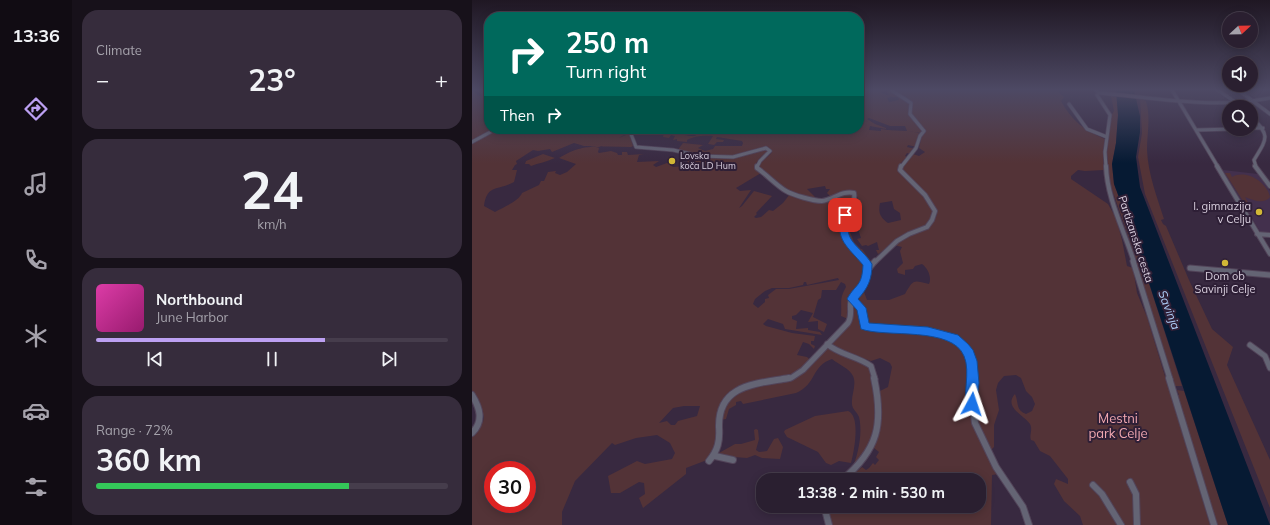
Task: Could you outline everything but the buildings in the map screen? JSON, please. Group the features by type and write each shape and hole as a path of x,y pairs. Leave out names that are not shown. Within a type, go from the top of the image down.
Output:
{"street":[{"path":"867,271 884,250 903,237 927,226 934,219 935,211 925,195 900,170 902,164 916,148 920,136 924,131 910,114"},
{"path":"1076,114 1083,126 1095,134 1107,137"},
{"name":"Partizanska cesta","path":"1110,114 1105,152 1106,175 1114,207 1127,240 1214,525"},
{"path":"1186,114 1270,254"},
{"path":"1258,123 1263,128 1266,138 1254,157 1254,164 1270,186"},
{"path":"1258,128 1263,128"},
{"path":"1196,130 1222,129"},
{"path":"472,142 487,134"},
{"path":"630,134 634,146 641,148 672,150 700,156 733,157 754,153 764,148 770,151 768,155 761,158 756,165 759,171 771,178 786,191 813,200 823,201 839,194 850,192 854,194 856,200 843,219 843,233 848,243 867,264 867,271 863,286 852,299 850,319 798,374 791,378 740,389 725,399 720,408 719,437 715,456 710,460"},
{"path":"1257,234 1270,235"},
{"path":"1190,268 1270,275"},
{"path":"852,299 862,308 864,326 874,328 899,328 928,331 954,339 964,347 969,354 972,363 972,404 974,422 999,471 1026,513 1029,525"},
{"path":"827,344 834,350 856,358 871,366 876,388 877,425 871,447 856,468 850,473"},
{"path":"1250,345 1265,356 1270,368"},
{"path":"472,395 477,403 481,416 475,430 472,433"},
{"path":"715,456 734,460"},
{"path":"1130,482 1136,494 1137,525"},
{"path":"1093,485 1102,494 1121,525"},
{"path":"826,513 829,525"}],"shaded area":[{"name":"I. gimnazija v Celju","path":"1223,170 1258,174 1270,191 1270,234 1261,233"}],"green space":[{"path":"472,114 484,114 484,134 486,134 472,142"},
{"path":"864,114 909,114 923,132 914,132 921,134 917,147 908,145 907,147 915,149 911,154 907,153 905,156 907,157 900,164 898,169 929,202 934,215 927,225 878,254 876,250 879,250 877,242 868,246 862,246 857,239 861,238 858,229 857,217 855,217 853,229 850,232 854,242 862,249 870,260 874,260 869,267 844,233 844,228 850,228 851,219 846,218 848,213 852,215 854,212 851,210 858,198 855,192 839,193 831,197 827,193 830,189 826,189 825,186 807,189 815,197 815,200 791,193 758,166 772,152 770,149 765,147 753,152 735,156 706,156 677,151 683,143 703,145 698,148 705,151 713,149 715,146 742,146 743,143 742,141 717,137 716,139 724,140 723,142 717,142 714,145 708,144 713,136 699,136 687,140 687,142 677,141 677,139 673,140 675,136 671,135 669,138 663,137 664,134 696,136 694,134 864,134","holes":["869,118 890,126 905,126 907,131 869,130 870,126 886,128 867,119","892,201 894,209 900,213 901,220 888,223 883,219 879,210 880,203"]},
{"name":"Mestni park Celje","path":"1070,114 1079,124 1105,139 1103,152 1104,170 1078,170 1071,176 1071,179 1108,204 1116,218 1127,266 1133,268 1137,293 1147,317 1210,525 1083,525 1080,516 1064,501 1054,484 1056,479 1068,484 1068,479 1050,456 1040,451 1034,441 1031,440 1030,424 1013,407 1012,399 1015,394 1020,410 1026,414 1032,411 1035,404 1032,397 1026,391 1021,378 1016,375 1004,376 998,383 996,390 999,410 994,425 994,447 991,450 975,419 973,360 967,348 956,339 943,333 927,329 866,325 865,316 854,298 863,289 867,300 889,300 905,294 910,285 915,282 929,284 930,282 929,273 922,264 915,266 913,269 905,270 905,275 898,273 897,269 903,263 900,251 902,247 894,245 907,236 926,229 937,215 936,209 930,200 900,168 913,154 919,156 925,152 919,148 922,135 926,132 911,115"},
{"path":"1112,114 1118,114 1116,143 1112,164 1114,184 1134,237 1182,386 1175,386 1169,371 1129,238 1110,184 1107,153"},
{"path":"1141,114 1148,114 1147,150 1149,168 1164,219 1161,220 1166,226 1212,329 1233,347 1227,365 1270,460 1270,508 1145,194 1138,157 1142,133"},
{"path":"488,134 624,134 619,138 629,134 633,146 631,147 602,146 596,148 599,148 599,153 611,151 617,153 618,155 622,155 622,152 627,152 628,155 644,154 639,155 637,162 659,161 653,165 656,167 667,163 673,167 688,166 689,155 742,156 765,149 768,151 755,165 756,169 761,173 736,188 740,191 751,190 739,208 754,191 772,196 756,213 757,214 754,217 756,218 761,217 769,210 773,211 783,203 790,194 814,202 822,201 840,194 854,195 849,208 843,215 842,232 861,257 865,270 861,286 849,300 848,319 841,316 842,298 846,287 845,284 841,282 836,290 822,290 821,298 818,300 813,317 827,324 824,332 818,329 818,321 808,322 813,313 801,310 796,315 792,316 792,319 797,321 796,329 808,328 808,330 820,332 822,335 785,329 783,324 768,319 763,324 766,326 792,333 815,336 814,341 811,341 811,344 815,346 814,349 809,344 803,342 797,355 807,357 811,361 797,374 730,393 724,398 718,415 718,440 715,448 707,460 686,468 686,474 643,508 639,498 645,494 644,483 639,482 620,493 611,493 608,476 637,461 645,464 672,459 675,453 670,443 657,435 636,438 615,445 612,443 575,481 562,512 562,525 472,525 472,435 483,422 484,417 479,402 472,392 472,143","holes":["574,143 584,146 598,146 575,150 559,158 576,164 567,172 560,175 555,173 556,171 548,172 544,181 541,181 539,185 522,193 518,199 495,212 484,206 485,199 490,191 514,182 517,170 512,170 517,164 516,161 533,150 538,151 550,149 552,152","838,278 839,280 789,289 776,289 768,295 769,298 765,299 765,302 758,308 753,304 755,299 765,291 772,288 789,288 803,285 804,282 806,282 807,285","700,406 697,416 678,421 675,425 671,425 667,421 659,423 673,408"]},
{"path":"543,154 555,158 531,166 529,164 525,164 526,161"},
{"path":"1225,173 1230,173 1232,177 1243,175 1255,178 1265,186 1270,197 1265,201 1262,201 1245,197 1249,204 1245,204"},
{"path":"852,303 861,310 862,325 936,334 950,338 968,354 971,378 971,415 999,474 992,475 991,525 831,525 828,513 986,513 986,473 855,473 862,467 866,470 873,463 875,465 879,460 876,457 879,452 874,448 878,392 888,387 892,367 890,363 880,358 871,361 831,347 831,342 833,342 844,328"},
{"path":"828,348 871,368 875,406 875,426 871,443 852,469 858,451 860,437 859,417 852,406 854,379 849,371 832,359 820,366 808,385 796,393 743,404 741,401 736,402 736,405 729,409 726,419 720,420 723,402 741,389 793,378"},
{"path":"1177,390 1184,391 1228,525 1217,525 1177,395 1179,395"},
{"path":"848,411 852,414 854,420 856,435 851,463 839,461 831,465 826,463 818,452 787,437 784,432 785,430 815,416"},
{"path":"754,430 758,430 759,439 756,450 759,452 767,451 774,439 778,438 783,447 780,459 762,458 755,455 747,458 721,456 719,453 735,444 755,440"}],"water":[{"name":"Savinja","path":"1140,114 1140,132 1136,157 1140,187 1270,525 1228,525 1134,237 1114,184 1112,164 1116,143 1118,115"}],"place":[{"name":"Lovska koča LD Hum","path":"672,161"},
{"name":"I. gimnazija v Celju","path":"1259,212"},
{"name":"Dom ob Savinji Celje","path":"1225,263"}],"route":[{"path":"845,215 842,226 845,238 867,264 867,274 863,286 852,299 862,308 864,326 874,328 899,328 928,331 954,339 964,347 969,354 971,361 973,383 972,404"}]}
